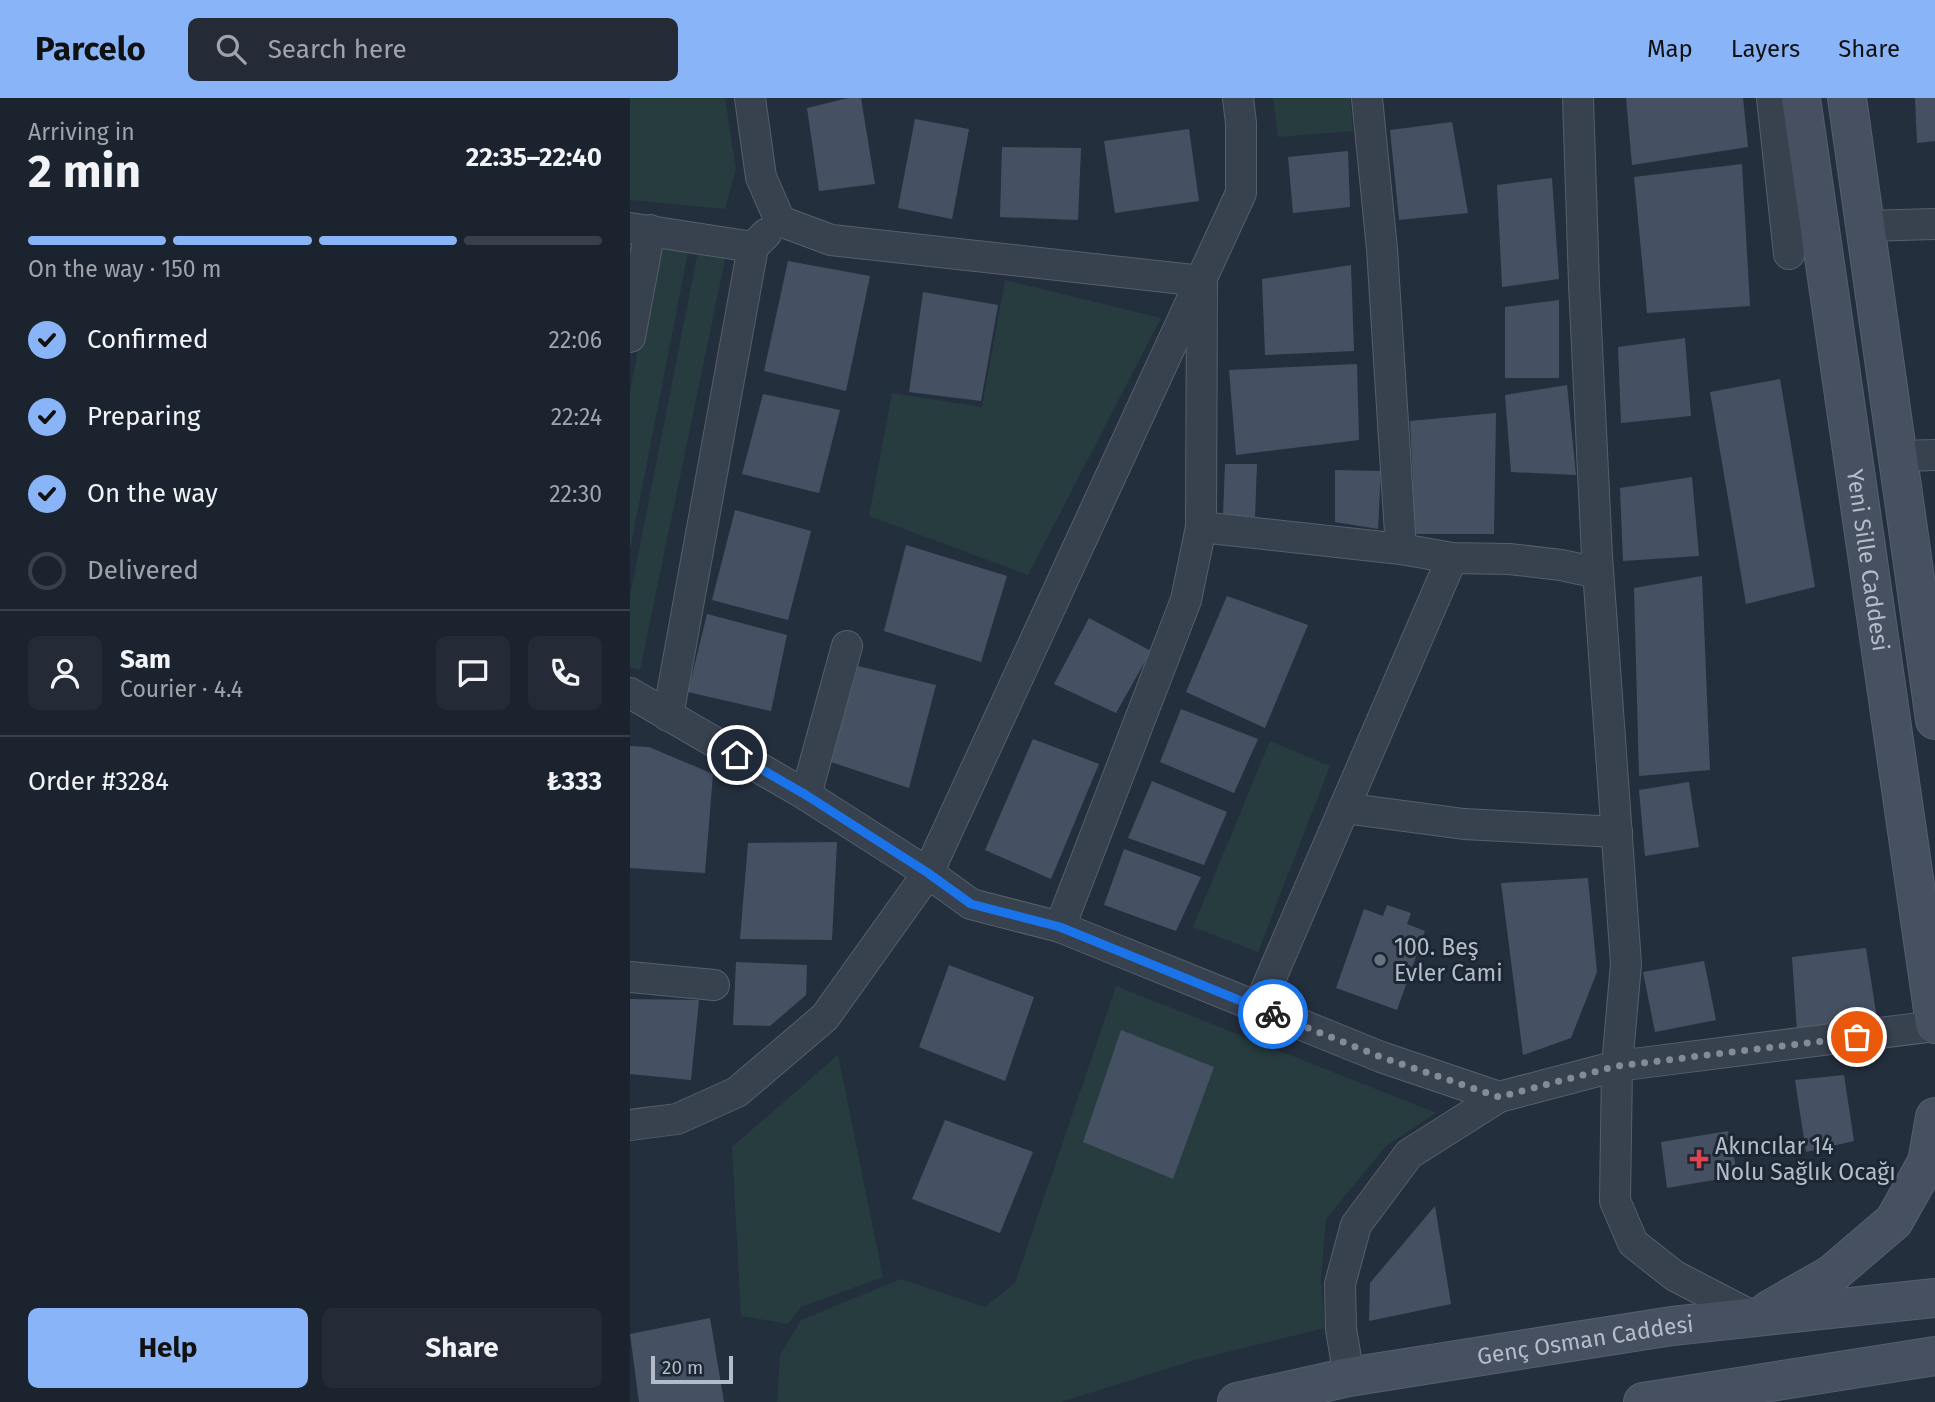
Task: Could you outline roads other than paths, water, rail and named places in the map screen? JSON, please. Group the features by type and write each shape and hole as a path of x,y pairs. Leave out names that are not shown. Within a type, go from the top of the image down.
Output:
{"main road":[{"name":"Yeni Sille Caddesi","path":"1801,98 1935,1025"},
{"name":"Yeni Sille Caddesi","path":"1847,98 1865,226 1914,455 1934,707"},
{"path":"1756,1318 1832,1274 1894,1222 1927,1162 1935,1117"},
{"name":"Genç Osman Caddesi","path":"1237,1402 1349,1377 1672,1326 1935,1298"},
{"path":"1643,1402 1935,1356"},
{"path":"1684,1396 1742,1402"}],"street":[{"path":"750,98 761,177 780,221 831,240 1202,281"},
{"path":"630,1125 677,1119 737,1092 825,1017 928,873 1241,193 1241,122 1238,98"},
{"path":"1367,98 1382,248 1401,549"},
{"path":"1578,98 1598,573 1626,964 1617,1066 1615,1201 1633,1243 1675,1276 1756,1318"},
{"path":"1772,98 1789,254"},
{"path":"1866,98 1935,632"},
{"path":"667,716 753,247 780,221"},
{"path":"1865,226 1935,224"},
{"path":"630,337 640,229 753,247"},
{"path":"1060,927 1186,600 1201,527 1202,281"},
{"path":"1201,527 1401,549 1452,558 1509,558 1598,573"},
{"path":"1258,1008 1452,558"},
{"path":"806,795 846,646"},
{"path":"630,693 806,795 928,873 971,904 1060,927 1381,1057 1499,1097"},
{"path":"1344,808 1464,824 1617,832"},
{"path":"630,977 714,985"},
{"path":"1349,1377 1341,1329 1339,1284 1356,1225 1409,1154 1499,1097 1617,1066 1935,1025"}],"place":[{"name":"100. Beş Evler Cami","path":"1380,960"},
{"name":"Akıncılar 14 Nolu Sağlık Ocağı","path":"1699,1159"}]}
